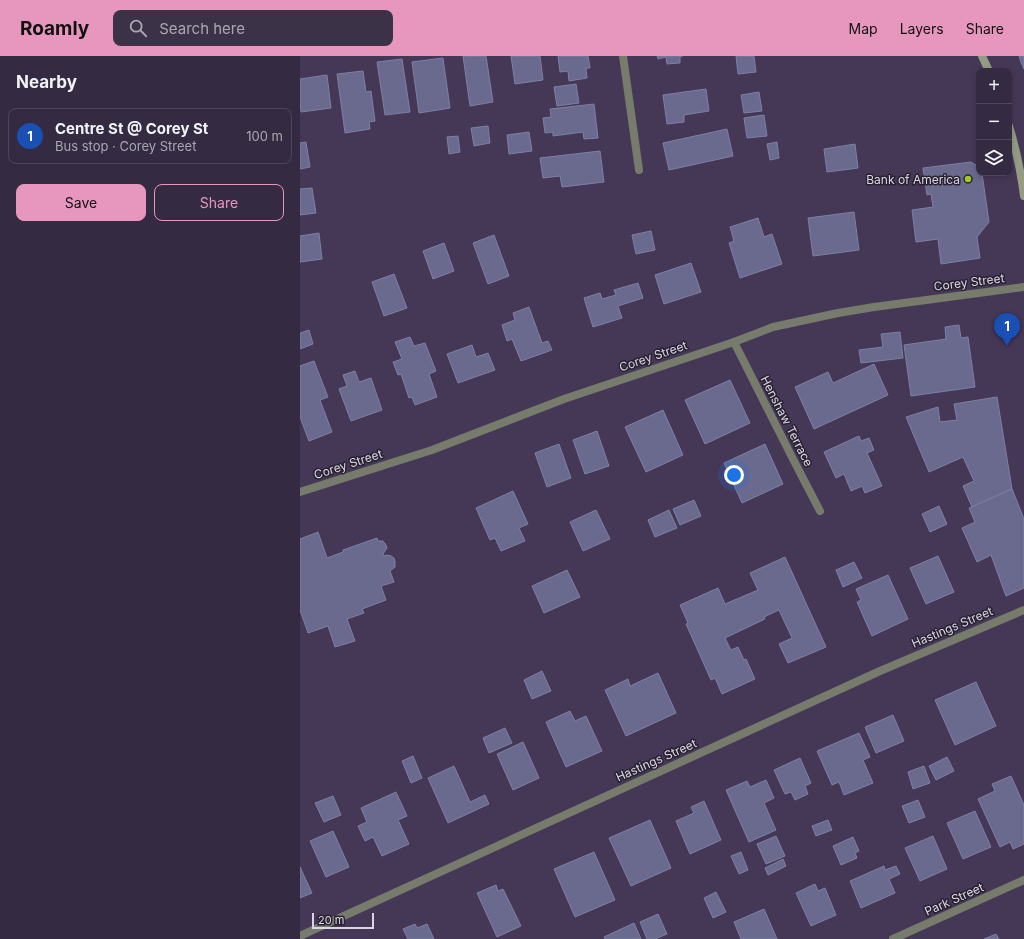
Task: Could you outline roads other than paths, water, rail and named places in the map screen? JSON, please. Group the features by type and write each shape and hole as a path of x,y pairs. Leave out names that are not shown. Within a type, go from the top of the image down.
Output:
{"main road":[{"path":"982,56 988,68"},
{"path":"1012,135 1024,196"}],"street":[{"path":"623,56 639,170"},
{"name":"Corey Street","path":"300,492 432,450 564,399 734,342 773,327 874,307 1024,287"},
{"name":"Henshaw Terrace","path":"734,342 820,511"},
{"name":"Hastings Street","path":"300,936 880,671 1024,610"},
{"name":"Park Street","path":"894,939 1024,880"}],"place":[{"name":"Bank of America","path":"968,179"},
{"name":"Centre St @ Corey St","path":"1007,346"}]}
